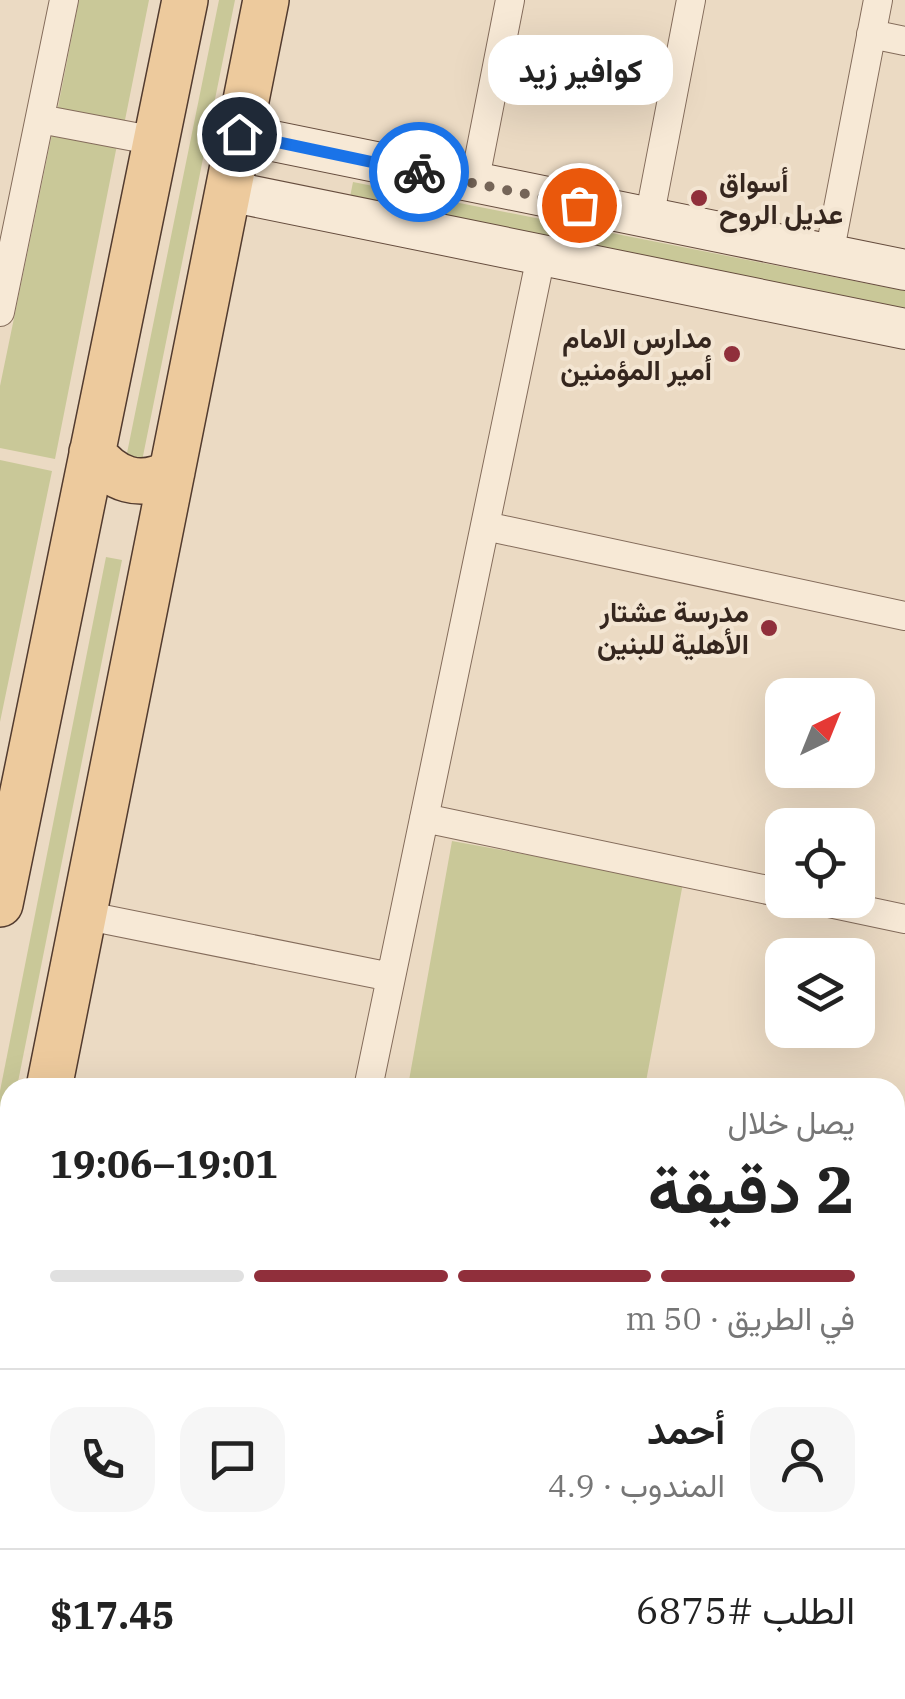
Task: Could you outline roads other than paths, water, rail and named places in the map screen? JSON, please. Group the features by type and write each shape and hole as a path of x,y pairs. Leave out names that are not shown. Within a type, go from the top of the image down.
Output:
{"main road":[{"path":"0,904 184,0"},
{"path":"51,1078 266,0"},
{"path":"239,134 905,270"},
{"path":"345,215 333,200 332,181 343,166 362,161"},
{"path":"228,191 905,329"},
{"path":"92,452 104,468 126,480 149,482 172,472"},
{"path":"78,522 102,510 126,512 147,522 159,536"}],"street":[{"path":"0,312 64,0"},
{"path":"474,184 510,0"},
{"path":"649,219 691,0"},
{"path":"829,255 878,0"},
{"path":"872,34 905,41"},
{"path":"40,118 156,140"},
{"path":"370,1078 541,256"},
{"path":"485,526 905,616"},
{"path":"424,818 765,889"},
{"path":"875,913 905,919"},
{"path":"84,915 391,977"}],"place":[{"name":"أسواق عديل الروح","path":"699,198"},
{"name":"كوافير زيد","path":"579,205"},
{"name":"مدارس الامام أمير المؤمنين","path":"732,354"},
{"name":"مدرسة عشتار الأهلية للبنين","path":"769,628"}]}
